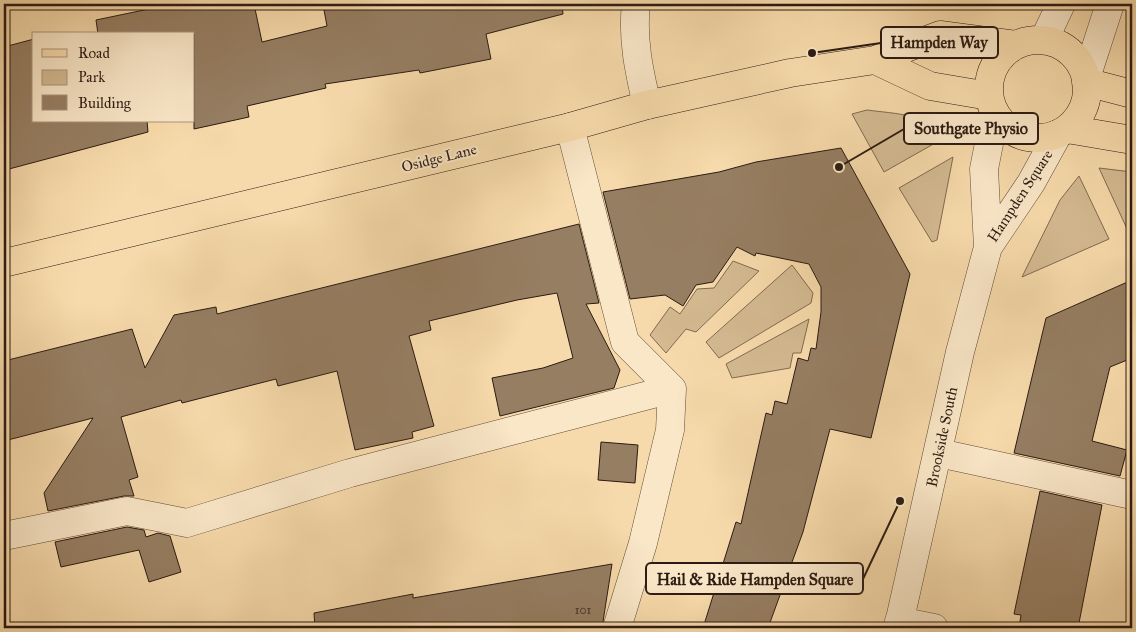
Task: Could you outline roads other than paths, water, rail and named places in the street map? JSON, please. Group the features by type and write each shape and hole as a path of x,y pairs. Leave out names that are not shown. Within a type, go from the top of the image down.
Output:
{"main road":[{"path":"875,60 940,35 1016,45 1028,41 1044,40 1073,55 1086,80 1132,94"},
{"name":"Hampden Square","path":"1016,45 997,62 989,82 992,105 1012,132 1033,139 1063,132 1132,140"},
{"name":"Osidge Lane","path":"4,263 570,127 647,105 790,73 875,60"},
{"path":"875,60 930,86 992,105"},
{"name":"Hampden Square","path":"1063,132 1081,114 1087,95 1086,80"}],"street":[{"path":"636,4 634,20 636,60 647,105"},
{"path":"1044,40 1061,4"},
{"name":"Hampden Square","path":"1086,80 1110,4"},
{"name":"Hampden Square","path":"988,247 984,169 992,105"},
{"path":"570,127 626,342 672,389 670,430 643,543 617,628"},
{"name":"Hampden Square","path":"988,247 1063,132"},
{"name":"Brookside South","path":"899,624 939,453 960,352 988,247"},
{"path":"4,536 128,511 187,523 350,473 672,389"},
{"path":"939,453 1132,495"},
{"path":"899,624 934,628"}],"place":[{"name":"Hampden Way","path":"812,53"},
{"name":"Southgate Physio","path":"839,167"},
{"name":"Hail & Ride Hampden Square","path":"900,501"}]}
